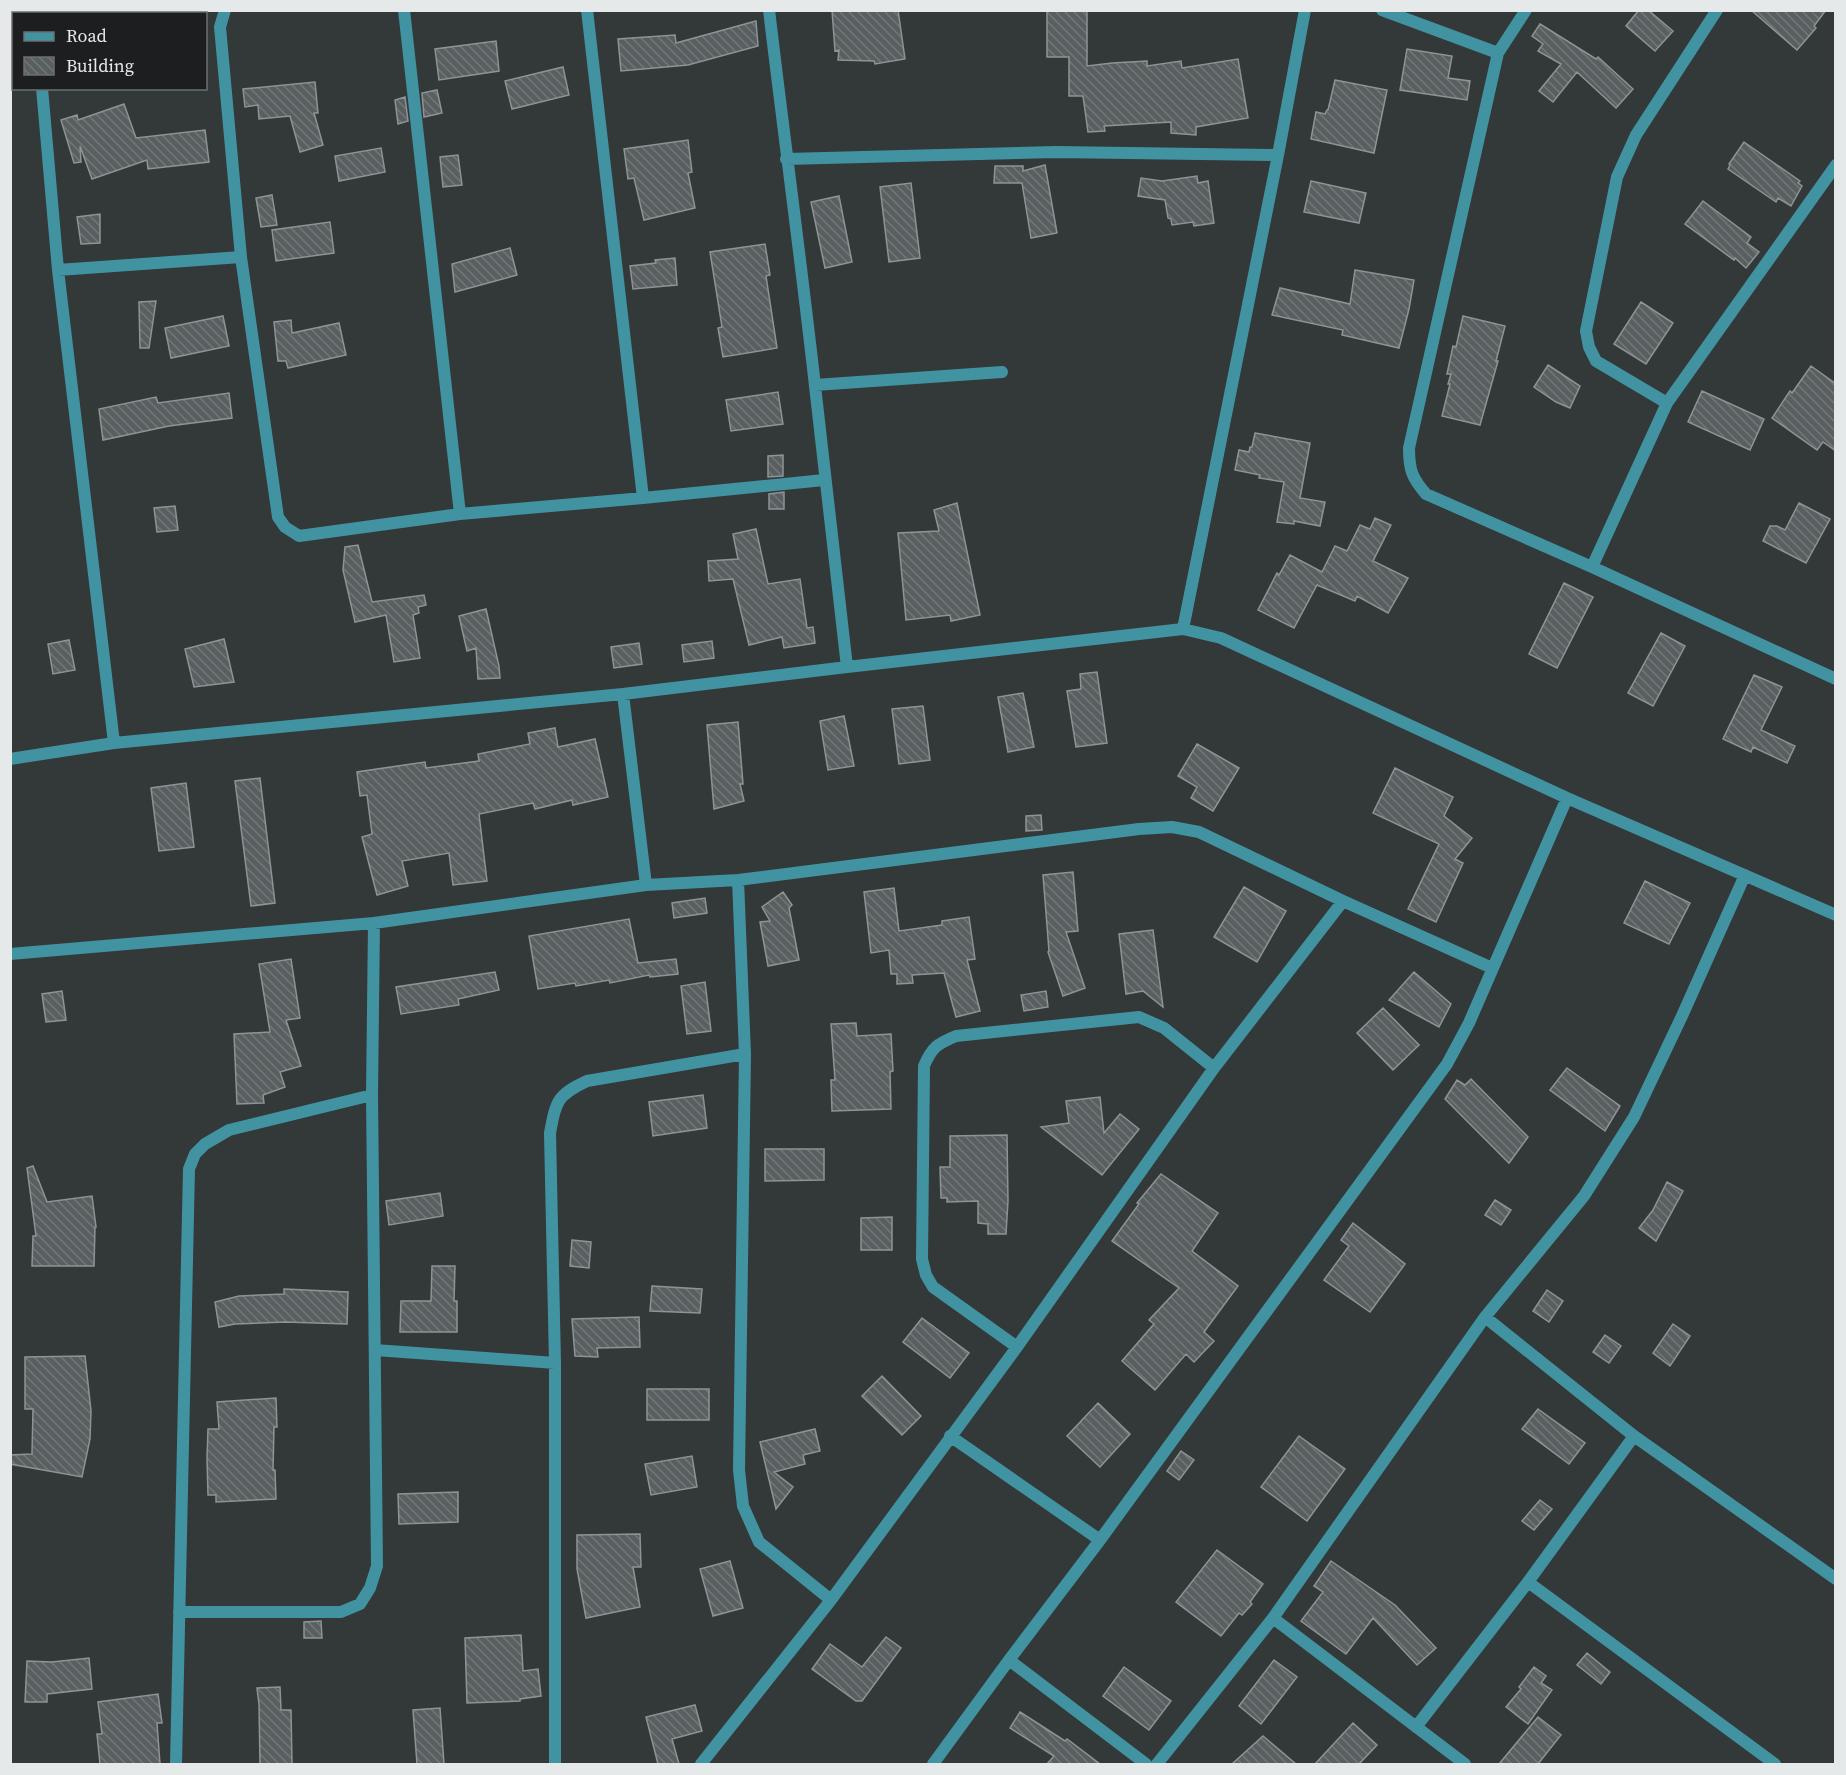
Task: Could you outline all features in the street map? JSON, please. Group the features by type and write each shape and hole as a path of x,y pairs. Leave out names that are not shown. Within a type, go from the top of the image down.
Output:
{"street":[{"path":"225,10 220,27 242,257 279,517 285,527 299,536 460,514 824,480"},
{"path":"404,10 460,514"},
{"path":"587,10 643,498"},
{"path":"770,10 847,666"},
{"path":"1183,629 1305,10"},
{"path":"1382,10 1498,53"},
{"path":"1526,10 1498,53 1409,448 1408,467 1415,481 1426,494 1836,679"},
{"path":"1666,403 1596,361 1589,347 1586,331 1617,177 1625,157 1636,135 1717,10"},
{"path":"42,90 58,270 114,742"},
{"path":"786,159 1056,152 1278,155"},
{"path":"1592,567 1666,403 1836,165"},
{"path":"58,270 242,257"},
{"path":"815,385 1002,372"},
{"path":"10,759 114,742 623,694 847,666 1183,629 1221,638 1567,798 1836,915"},
{"path":"623,694 646,885"},
{"path":"933,1764 1100,1540 1447,1064 1469,1023 1567,798"},
{"path":"10,954 374,923 646,885 738,880 1139,829 1172,827 1199,832 1343,901 1492,968"},
{"path":"1157,1764 1273,1618 1485,1317 1584,1196 1634,1117 1745,875"},
{"path":"738,880 745,1053 739,1470 743,1506 759,1542 831,1600"},
{"path":"701,1764 831,1600 1017,1347 1214,1068 1343,901"},
{"path":"179,1612 341,1612 360,1604 370,1588 377,1566 372,1095 374,923"},
{"path":"1017,1347 933,1287 926,1275 922,1259 924,1066 929,1054 938,1043 956,1036 1139,1017 1164,1028 1214,1068"},
{"path":"555,1764 555,1363 550,1133 555,1108 567,1090 587,1081 745,1053"},
{"path":"176,1764 189,1168 195,1154 205,1144 229,1130 372,1095"},
{"path":"1485,1317 1634,1436 1836,1580"},
{"path":"375,1350 555,1363"},
{"path":"950,1436 1100,1540"},
{"path":"1416,1727 1528,1582 1634,1436"},
{"path":"1528,1582 1774,1764"},
{"path":"1273,1618 1466,1764"},
{"path":"1009,1660 1146,1764"}],"building":[{"path":"832,10 898,10 905,59 875,64 874,61 838,60 839,50 835,51"},
{"path":"1047,10 1087,10 1087,66 1147,61 1147,66 1181,61 1182,68 1238,59 1248,118 1196,127 1196,135 1171,133 1171,122 1104,126 1105,131 1088,132 1083,96 1069,96 1069,57 1047,57"},
{"path":"1639,10 1648,10 1673,31 1655,51 1626,26"},
{"path":"1751,10 1826,10 1814,26 1816,28 1797,50"},
{"path":"756,21 758,46 688,65 621,71 618,39 675,35 676,43"},
{"path":"1540,24 1596,59 1598,57 1633,89 1616,108 1577,72 1553,102 1539,91 1561,64 1538,51 1543,44 1532,36"},
{"path":"496,41 499,71 439,80 435,49"},
{"path":"1407,49 1452,56 1448,78 1470,81 1467,100 1400,90"},
{"path":"563,67 569,95 512,109 505,81"},
{"path":"1335,80 1387,90 1374,153 1311,139 1316,112 1325,114 1328,110"},
{"path":"315,82 318,113 314,113 323,145 300,152 290,116 259,119 258,105 245,107 243,89"},
{"path":"437,90 442,113 424,117 422,93"},
{"path":"405,97 408,121 398,124 395,100"},
{"path":"124,104 136,138 205,130 209,162 148,169 147,160 92,179 80,146 81,162 74,163 61,120 77,115 78,120"},
{"path":"688,140 692,172 688,173 695,208 644,220 634,178 628,179 624,149"},
{"path":"1744,142 1800,181 1798,183 1802,186 1791,206 1778,198 1776,202 1728,169"},
{"path":"381,148 385,172 339,181 335,156"},
{"path":"458,155 462,185 443,187 440,157"},
{"path":"1045,165 1057,233 1031,238 1022,183 994,183 995,166 1023,166 1023,171"},
{"path":"1197,176 1198,183 1208,181 1214,223 1194,226 1193,222 1172,225 1171,219 1168,218 1165,200 1138,196 1141,178 1162,181"},
{"path":"1311,181 1366,193 1359,223 1304,212"},
{"path":"911,183 920,258 889,262 880,187"},
{"path":"272,195 277,225 261,227 256,198"},
{"path":"839,196 852,262 825,268 811,202"},
{"path":"1703,201 1751,237 1747,243 1759,252 1746,268 1685,224"},
{"path":"100,214 100,243 81,244 77,217"},
{"path":"330,222 334,253 276,261 272,230"},
{"path":"765,244 770,275 766,276 777,348 723,357 718,328 722,327 710,252"},
{"path":"510,248 517,275 455,292 452,264"},
{"path":"675,258 677,285 633,289 630,266"},
{"path":"1355,270 1414,280 1399,348 1342,335 1343,330 1272,315 1280,288 1350,304"},
{"path":"156,301 149,348 140,348 139,302"},
{"path":"1641,302 1673,323 1646,364 1614,344"},
{"path":"223,316 229,346 171,358 165,328"},
{"path":"1463,316 1505,326 1480,425 1442,416 1450,384 1448,384 1451,374 1447,374"},
{"path":"291,320 292,333 339,323 346,355 288,368 286,361 278,361 274,322"},
{"path":"1548,365 1580,386 1570,408 1556,402 1534,387"},
{"path":"1811,366 1836,384 1836,451 1823,442 1817,450 1772,418 1790,391 1792,393"},
{"path":"1702,391 1764,419 1750,450 1688,422"},
{"path":"778,392 783,424 731,431 726,400"},
{"path":"229,393 232,418 169,426 103,440 99,409 156,397 158,403"},
{"path":"1255,433 1310,443 1300,498 1325,502 1320,526 1294,521 1294,524 1277,522 1284,482 1259,478 1260,475 1235,470 1239,450 1249,452"},
{"path":"783,455 783,476 768,477 768,456"},
{"path":"784,492 784,509 769,509 769,494"},
{"path":"957,503 980,615 951,621 950,615 906,620 898,533 939,531 934,510"},
{"path":"1799,503 1830,519 1806,563 1763,541 1770,526 1777,526 1785,530"},
{"path":"175,506 178,530 157,532 154,508"},
{"path":"1375,518 1391,525 1373,561 1408,578 1388,613 1357,596 1355,601 1317,585 1294,628 1258,610 1277,573 1279,575 1290,555 1322,572 1335,546 1347,551 1360,525 1370,529"},
{"path":"756,529 768,584 800,579 807,628 813,627 815,643 784,648 782,637 749,645 733,579 709,581 708,561 738,559 733,534"},
{"path":"358,545 372,602 424,595 426,605 418,607 419,613 413,615 420,658 394,662 386,615 355,622 343,570 345,547"},
{"path":"1564,583 1593,597 1557,668 1529,654"},
{"path":"486,609 500,678 478,679 476,648 467,651 459,616"},
{"path":"1661,633 1685,646 1653,706 1628,693"},
{"path":"224,639 234,682 194,687 185,649"},
{"path":"69,640 75,670 53,674 48,644"},
{"path":"712,641 714,658 684,662 682,645"},
{"path":"639,643 642,664 614,668 611,647"},
{"path":"1097,672 1107,743 1076,747 1067,691 1081,689 1080,674"},
{"path":"1754,675 1782,687 1761,730 1795,746 1787,763 1753,747 1751,752 1723,739"},
{"path":"1023,693 1034,747 1008,752 998,697"},
{"path":"923,706 930,760 899,764 892,709"},
{"path":"844,716 854,766 828,770 820,721"},
{"path":"738,722 743,784 740,784 744,801 714,809 707,725"},
{"path":"555,728 558,747 595,739 608,797 573,805 572,800 535,809 533,803 479,814 487,881 453,885 449,853 402,861 408,886 377,895 362,837 372,834 367,795 360,796 357,772 425,762 426,768 479,761 478,754 530,744 528,733"},
{"path":"1197,744 1239,768 1213,811 1191,798 1197,787 1178,776"},
{"path":"1395,768 1453,797 1444,816 1472,838 1455,859 1463,863 1436,922 1408,909 1439,844 1373,813"},
{"path":"260,778 275,903 251,906 235,781"},
{"path":"186,783 194,847 159,851 151,788"},
{"path":"1041,815 1042,830 1026,831 1026,816"},
{"path":"1073,872 1078,931 1066,932 1085,988 1063,996 1048,952 1043,875"},
{"path":"1645,881 1690,903 1669,944 1624,923"},
{"path":"1244,887 1286,911 1257,962 1214,937"},
{"path":"894,888 899,931 942,925 942,921 969,917 975,959 967,960 980,1011 956,1017 944,973 912,975 913,983 897,984 897,974 891,974 889,950 871,953 864,892"},
{"path":"783,892 792,905 789,908 799,960 768,966 760,922 770,921 762,907"},
{"path":"705,898 707,913 674,918 672,903"},
{"path":"629,919 638,963 676,959 678,974 650,977 649,975 610,983 609,980 576,986 575,983 538,989 529,936"},
{"path":"1153,930 1163,1007 1143,991 1126,994 1119,934"},
{"path":"291,959 300,1018 286,1020 301,1066 280,1072 285,1087 263,1095 264,1103 237,1104 234,1034 270,1032 259,964"},
{"path":"495,972 499,990 458,999 459,1005 401,1014 396,987"},
{"path":"1414,972 1451,1004 1439,1027 1389,1000"},
{"path":"705,982 711,1031 687,1034 681,986"},
{"path":"62,991 66,1020 46,1022 42,994"},
{"path":"1046,991 1048,1007 1024,1011 1021,995"},
{"path":"1383,1008 1419,1045 1393,1070 1357,1033"},
{"path":"856,1023 857,1036 891,1034 893,1071 890,1072 891,1109 832,1111 831,1080 835,1080 831,1024"},
{"path":"1567,1068 1620,1106 1605,1131 1550,1090"},
{"path":"1471,1079 1528,1137 1509,1163 1445,1099 1457,1080 1465,1085"},
{"path":"703,1095 707,1128 653,1136 649,1102"},
{"path":"1100,1097 1104,1133 1120,1114 1139,1129 1102,1175 1041,1127 1069,1123 1066,1101"},
{"path":"1007,1135 1006,1234 988,1234 988,1224 978,1223 978,1201 947,1202 947,1198 941,1198 940,1167 950,1167 950,1136"},
{"path":"765,1149 824,1149 824,1180 765,1181"},
{"path":"33,1166 47,1202 92,1196 96,1227 94,1266 32,1266 33,1236 36,1236 27,1168"},
{"path":"1161,1174 1218,1213 1192,1251 1238,1286 1204,1332 1214,1341 1194,1362 1186,1354 1155,1390 1122,1361 1154,1324 1149,1320 1179,1288 1112,1241 1139,1204 1137,1203"},
{"path":"1667,1182 1683,1191 1656,1241 1639,1228 1653,1210"},
{"path":"440,1193 443,1216 389,1225 386,1201"},
{"path":"1495,1200 1511,1210 1501,1225 1485,1215"},
{"path":"892,1217 892,1250 861,1250 861,1218"},
{"path":"1353,1223 1405,1264 1370,1312 1324,1280 1349,1246 1341,1240"},
{"path":"572,1240 591,1242 589,1268 570,1266"},
{"path":"432,1266 455,1266 454,1301 457,1301 457,1332 400,1332 401,1301 431,1301"},
{"path":"652,1286 702,1289 700,1313 650,1311"},
{"path":"284,1289 348,1292 347,1324 285,1322 219,1327 215,1302 239,1296 284,1294"},
{"path":"1547,1290 1563,1301 1549,1322 1533,1311"},
{"path":"639,1317 640,1347 597,1348 598,1357 575,1356 572,1319"},
{"path":"922,1318 969,1353 950,1378 903,1342"},
{"path":"1673,1324 1690,1336 1670,1366 1653,1353"},
{"path":"1605,1335 1621,1346 1609,1363 1593,1352"},
{"path":"85,1356 91,1411 90,1439 82,1477 10,1464 10,1455 32,1454 33,1409 25,1409 25,1357"},
{"path":"882,1376 921,1416 902,1435 862,1396"},
{"path":"647,1389 709,1389 709,1420 647,1420"},
{"path":"276,1398 277,1427 274,1427 273,1470 275,1470 276,1499 216,1502 216,1495 208,1495 207,1459 208,1429 219,1429 217,1402"},
{"path":"1098,1403 1130,1434 1100,1467 1067,1436"},
{"path":"1538,1409 1585,1443 1569,1464 1522,1429"},
{"path":"815,1429 820,1451 803,1455 805,1464 774,1472 793,1487 776,1509 760,1442"},
{"path":"1299,1436 1345,1469 1307,1521 1261,1487"},
{"path":"1181,1451 1194,1460 1179,1480 1167,1471"},
{"path":"692,1456 697,1487 651,1495 645,1464"},
{"path":"458,1492 458,1522 399,1524 398,1494"},
{"path":"1540,1500 1552,1509 1534,1530 1522,1521"},
{"path":"640,1534 641,1567 633,1567 640,1607 586,1618 577,1569 577,1535"},
{"path":"1217,1550 1263,1584 1250,1602 1252,1604 1242,1615 1239,1613 1221,1636 1176,1602"},
{"path":"730,1561 743,1608 713,1616 700,1569"},
{"path":"1331,1561 1395,1605 1436,1648 1417,1665 1373,1618 1346,1654 1301,1621 1323,1592 1314,1586"},
{"path":"321,1621 322,1638 304,1638 304,1622"},
{"path":"521,1635 523,1671 538,1669 541,1696 520,1699 520,1701 467,1703 465,1638"},
{"path":"886,1637 901,1648 862,1701 856,1701 812,1669 830,1644 862,1667"},
{"path":"1587,1653 1610,1672 1601,1684 1577,1665"},
{"path":"89,1658 92,1689 47,1694 47,1702 25,1702 27,1661 52,1662"},
{"path":"1274,1660 1297,1677 1261,1724 1239,1706"},
{"path":"1124,1667 1171,1701 1149,1730 1103,1696"},
{"path":"1534,1667 1546,1676 1541,1683 1552,1690 1528,1724 1506,1707 1521,1689 1519,1687"},
{"path":"280,1687 281,1710 291,1710 292,1764 260,1764 257,1688"},
{"path":"158,1694 162,1723 157,1723 160,1764 100,1764 97,1734 102,1734 98,1702"},
{"path":"695,1705 702,1731 672,1739 679,1764 658,1764 646,1717"},
{"path":"440,1708 444,1764 417,1764 413,1710"},
{"path":"1020,1712 1065,1741 1067,1739 1100,1764 1047,1764 1054,1756 1010,1728"},
{"path":"1538,1717 1561,1735 1538,1764 1499,1764"},
{"path":"1353,1723 1377,1745 1359,1764 1315,1764"},
{"path":"1263,1736 1296,1764 1232,1764"}]}
